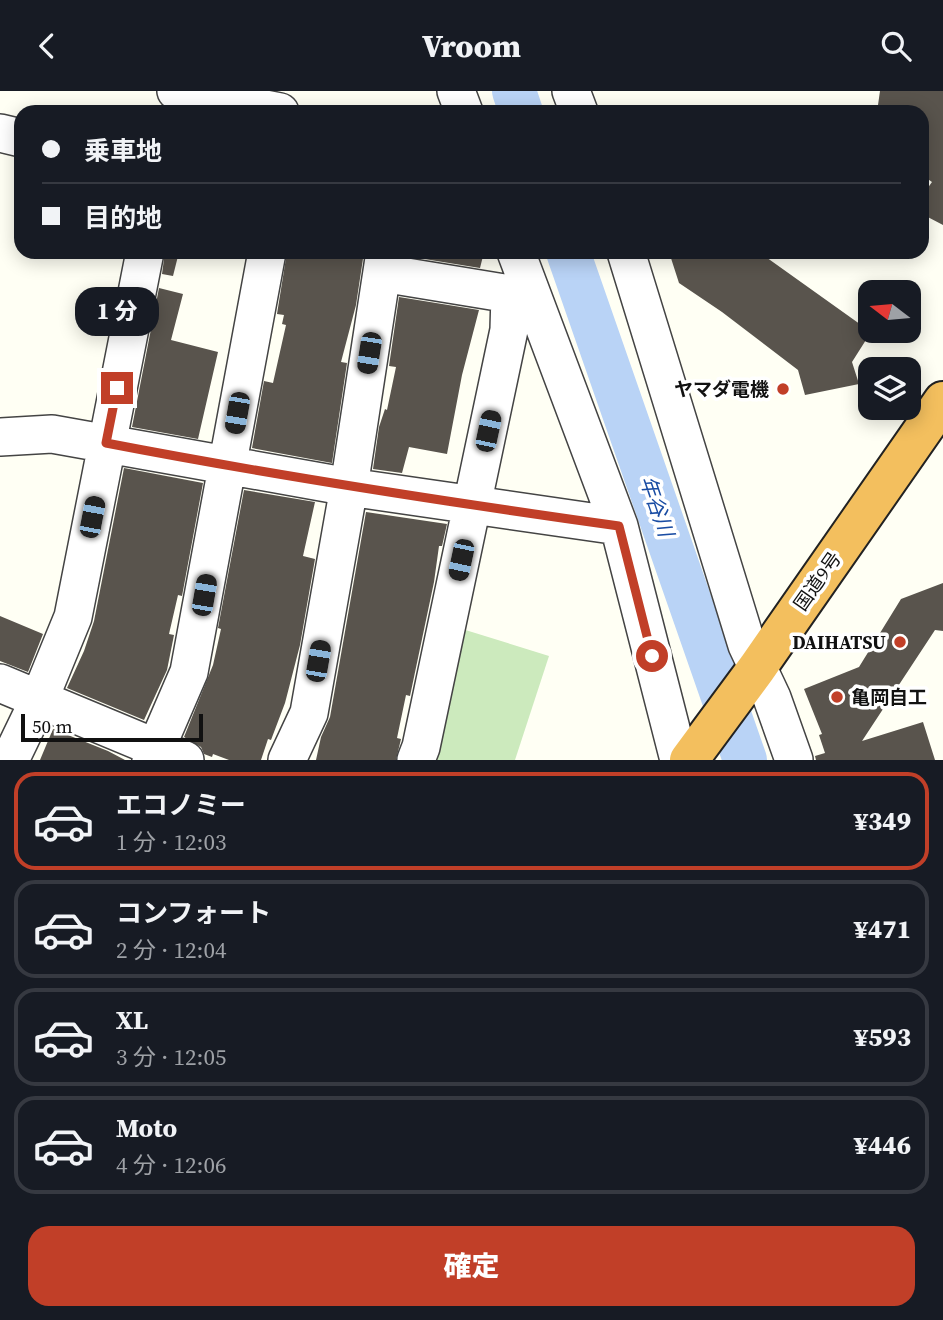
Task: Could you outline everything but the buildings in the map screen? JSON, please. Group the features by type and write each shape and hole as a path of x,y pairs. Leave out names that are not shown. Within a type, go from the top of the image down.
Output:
{"highway":[{"name":"国道9号","path":"687,759 754,672 943,401"}],"street":[{"path":"175,91 245,105"},
{"path":"10,760 73,617 144,259"},
{"path":"0,683 164,756 189,671 266,259"},
{"path":"519,259 619,526 687,759"},
{"path":"628,259 754,672 772,698 794,760"},
{"path":"287,760 309,713 349,487 383,262 509,294 509,330 421,747 416,760"},
{"path":"0,437 52,434 349,487 619,526"}],"green space":[{"path":"459,628 549,656 515,760 431,760"}],"waterway":[{"name":"年谷川","path":"514,91 519,105"},
{"name":"年谷川","path":"570,259 745,760"}],"place":[{"name":"ヤマダ電機","path":"783,389"},
{"name":"DAIHATSU","path":"900,642"},
{"name":"亀岡自工","path":"837,697"}],"route":[{"path":"117,388 106,443 349,487 619,526 652,656"}]}
